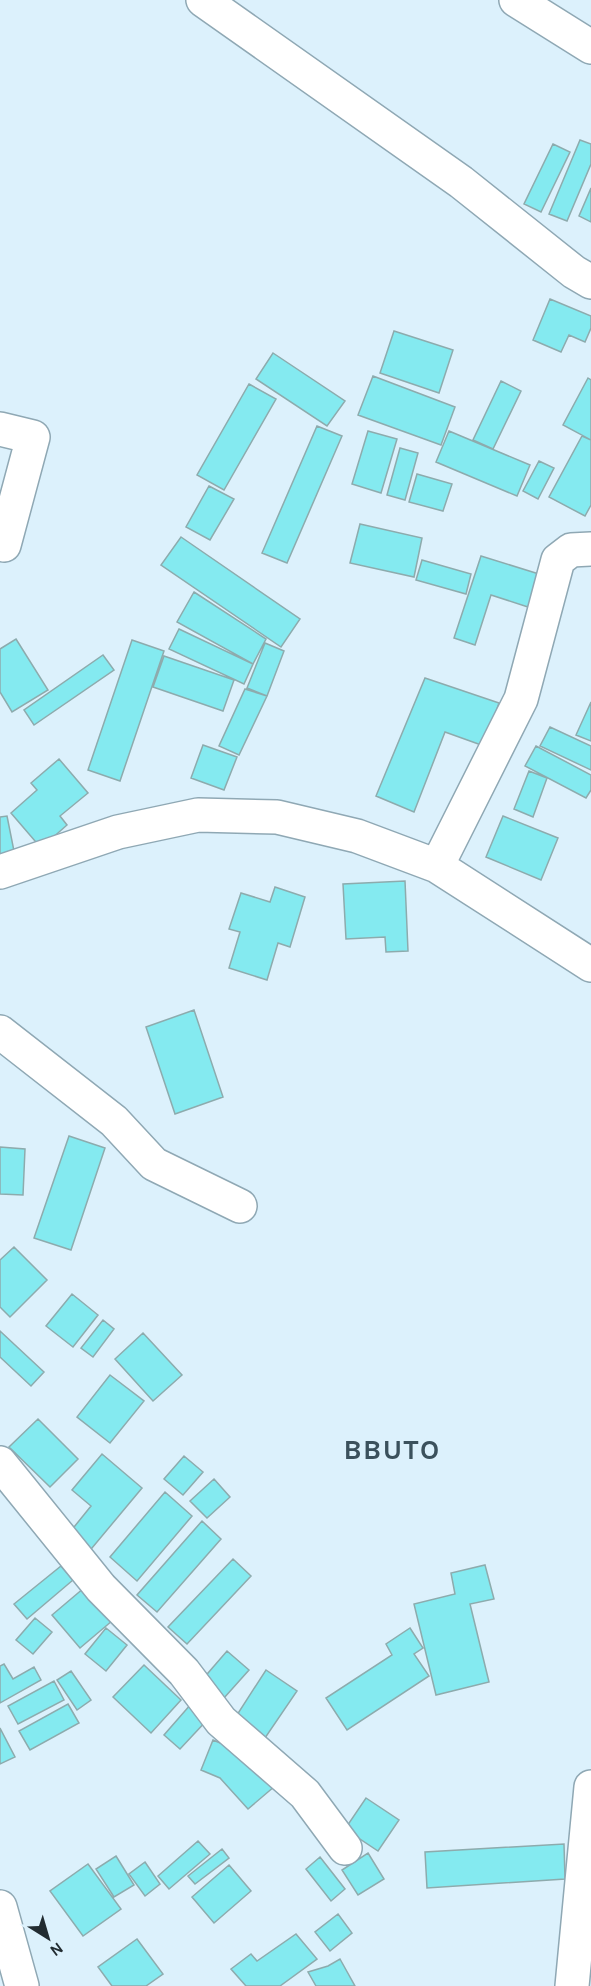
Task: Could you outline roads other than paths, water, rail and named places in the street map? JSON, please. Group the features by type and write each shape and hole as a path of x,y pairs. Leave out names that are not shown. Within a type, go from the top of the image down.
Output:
{"street":[{"path":"203,0 461,182 574,272 591,282"},
{"path":"516,0 560,11 591,47"},
{"path":"0,429 33,437 4,545 0,544"},
{"path":"437,866 521,699 558,561 571,550 591,549"},
{"path":"0,872 118,832 198,815 277,817 357,836 437,866 591,964"},
{"path":"0,1032 114,1121 154,1164 240,1206"},
{"path":"0,1463 101,1588 184,1672 221,1721 304,1794 345,1848"},
{"path":"572,1986 591,1787"},
{"path":"0,1907 22,1986"}],"district":[{"name":"BBUTO","path":"392,1449"}]}
